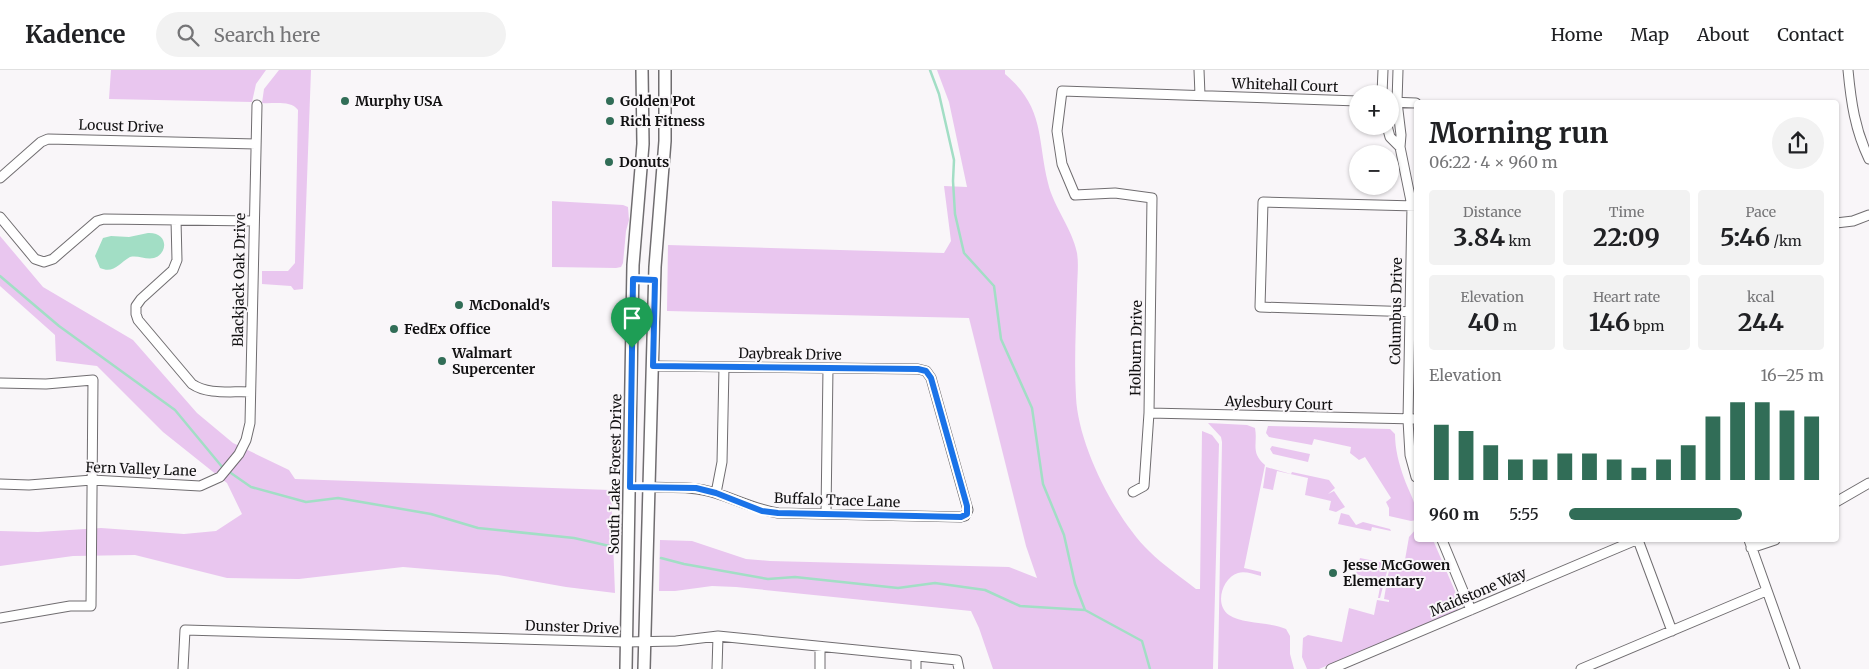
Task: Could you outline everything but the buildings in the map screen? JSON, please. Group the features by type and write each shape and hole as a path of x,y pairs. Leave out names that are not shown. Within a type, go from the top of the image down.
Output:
{"main road":[{"name":"South Lake Forest Drive","path":"626,669 633,279 643,144 642,70"},
{"path":"644,669 655,280 665,141 665,74"},
{"path":"633,279 655,280"},
{"path":"630,487 648,488"}],"street":[{"path":"1199,70 1200,95"},
{"path":"1382,85 1383,70"},
{"name":"Columbus Drive","path":"1396,85 1398,70"},
{"path":"1848,70 1853,116 1858,135 1869,159"},
{"name":"Whitehall Court","path":"1152,198 1115,193 1075,195 1062,164 1057,131 1062,91 1349,101"},
{"path":"1399,102 1414,103"},
{"name":"Blackjack Oak Drive","path":"239,454 246,440 250,424 257,105"},
{"name":"Columbus Drive","path":"1399,127 1401,135 1400,146 1414,206 1410,455 1414,469"},
{"name":"Columbus Drive","path":"1389,135 1400,146"},
{"name":"Locust Drive","path":"0,178 41,142 48,139 256,144"},
{"name":"Holburn Drive","path":"1132,492 1144,486 1149,413 1152,198"},
{"path":"1413,312 1260,307 1263,202 1414,206"},
{"path":"1839,223 1869,216"},
{"path":"0,217 35,258 44,262 53,259 97,221 104,219 254,220"},
{"path":"176,220 176,260 174,270 141,299 136,306 138,320 192,384 199,389 250,392"},
{"name":"Daybreak Drive","path":"653,366 918,369 926,371 931,378 967,506 967,514"},
{"path":"716,493 722,462 724,367"},
{"path":"826,513 828,368"},
{"path":"0,384 46,384 93,380 91,606 70,606 0,618"},
{"name":"Aylesbury Court","path":"1149,413 1412,420"},
{"name":"Fern Valley Lane","path":"0,484 29,485 92,480 200,486 220,477 239,454"},
{"path":"1839,500 1869,483"},
{"name":"Buffalo Trace Lane","path":"648,488 696,488 716,493 762,511 778,513 961,517 967,514"},
{"path":"1443,542 1471,610"},
{"name":"Maidstone Way","path":"1331,669 1632,542"},
{"path":"1638,542 1672,631"},
{"path":"1762,542 1750,544 1795,669"},
{"path":"1585,668 1766,591"},
{"name":"Dunster Drive","path":"183,669 185,630 626,642 676,641 718,636 916,656 958,665"},
{"path":"717,669 718,636"},
{"path":"820,647 820,669"},
{"path":"916,656 916,669"}],"shaded area":[{"path":"111,70 266,70 256,84 252,102 109,99"},
{"path":"279,70 311,70 303,289 294,290 291,286 262,284 262,271 288,271 295,263 298,110 291,105 282,103 262,103 264,89"},
{"path":"937,70 1005,70 1005,74 1027,99 1037,124 1048,183 1054,201 1075,244 1077,253 1075,384 1078,416 1083,437 1100,480 1136,537 1166,566 1196,589 1200,589 1202,431 1212,435 1219,444 1213,669 993,669 971,611 736,587 712,586 675,591 659,591 660,540 692,541 746,559 1009,567 1037,578 1026,546 969,318 667,311 668,245 944,253 951,241 944,186 967,187 949,102"},
{"path":"552,201 623,205 628,207 629,220 621,267 552,267"},
{"path":"148,233 160,236 163,239 164,248 159,256 154,258 130,257 113,269 100,268 95,256 103,238 111,236 129,237"},
{"path":"0,236 43,287 133,340 197,413 233,443 289,470 295,479 611,490 615,593 566,587 498,575 403,567 299,579 227,578 135,555 73,556 0,566 0,531 38,532 101,528 184,534 216,531 242,514 227,483 163,432 97,366 56,361 55,335 0,286"},
{"path":"1208,423 1247,425 1255,428 1256,452 1265,465 1244,568 1261,572 1261,576 1243,572 1232,576 1222,592 1221,599 1224,611 1235,618 1286,629 1290,636 1290,654 1294,669 1218,669 1222,442 1221,437"},
{"path":"1268,426 1390,429 1395,434 1399,462 1414,504 1414,520 1389,516 1389,508 1386,502 1391,498 1365,457 1359,460 1350,453 1351,447 1314,439 1312,445 1269,437 1266,433"},
{"path":"1272,446 1310,454 1308,462 1273,454 1270,449"},
{"path":"1266,467 1291,474 1292,472 1329,480 1335,488 1328,494 1334,491 1345,507 1336,512 1329,510 1331,501 1305,495 1308,478 1277,471 1273,490 1263,488"},
{"path":"1341,513 1349,515 1356,525 1363,522 1390,529 1391,531 1372,527 1371,531 1338,524"},
{"path":"1414,531 1414,542 1434,542 1461,605 1456,611 1319,669 1307,669 1302,657 1303,638 1308,635 1342,642 1349,608 1374,615 1377,600 1389,602 1389,600 1384,599 1387,581 1393,583 1394,580 1387,579 1390,567 1403,571 1409,537"},
{"path":"1360,558 1389,564 1380,598 1378,598 1381,582 1356,574"}],"waterway":[{"path":"930,70 939,94 954,160 955,214 964,253 994,286 1001,339 1032,408 1043,484 1064,535 1075,584 1085,610"},
{"path":"0,276 59,326 175,410 223,468"},
{"path":"228,471 251,487 306,502 338,498 431,514 478,528 574,538 614,547"},
{"path":"661,558 768,579 795,577 898,588 935,583 985,590 1020,606 1085,610 1142,641 1150,669"}],"place":[{"name":"Murphy USA","path":"345,101"},
{"name":"Golden Pot","path":"610,101"},
{"name":"Rich Fitness","path":"610,121"},
{"name":"Donuts","path":"609,162"},
{"name":"McDonald's","path":"459,305"},
{"name":"FedEx Office","path":"394,329"},
{"name":"Walmart Supercenter","path":"442,361"},
{"name":"Jesse McGowen Elementary","path":"1333,573"}],"route":[{"path":"633,279 655,280 653,366 918,369 926,371 931,378 967,506 967,514 961,517 778,513 762,511 716,493 696,488 630,487 632,348 633,279"}]}
